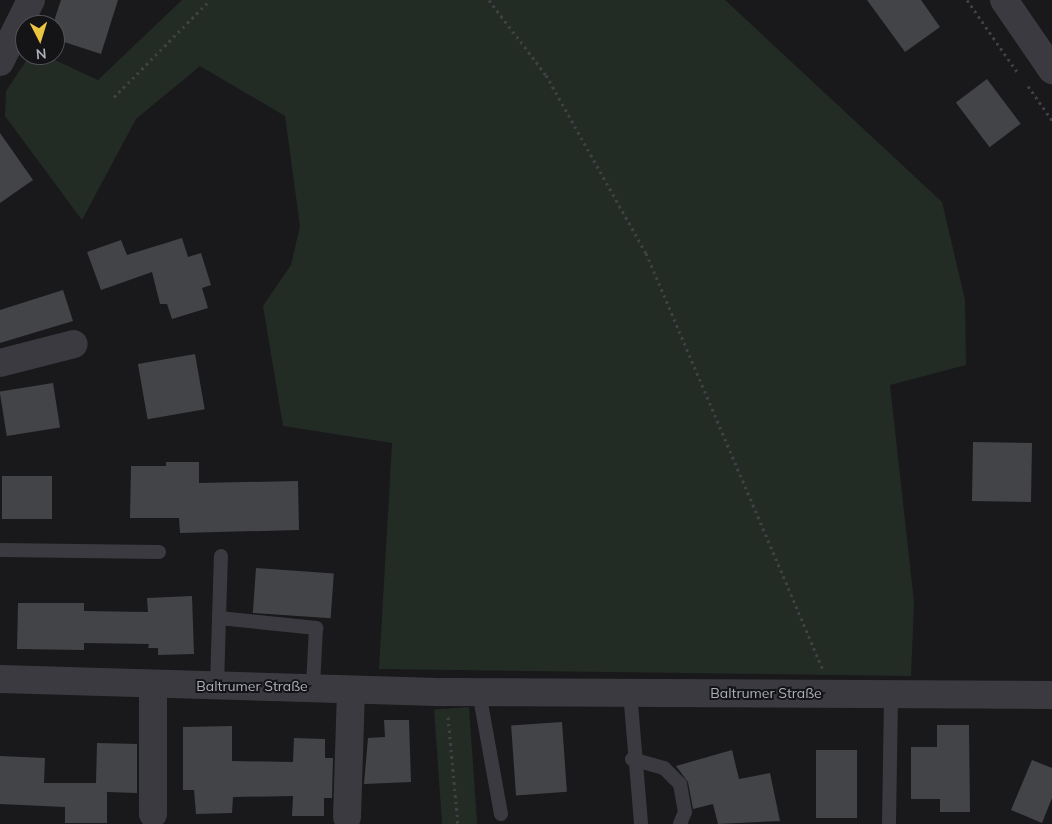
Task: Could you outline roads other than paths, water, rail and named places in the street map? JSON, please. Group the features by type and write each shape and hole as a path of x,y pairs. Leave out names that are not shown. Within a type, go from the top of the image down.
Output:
{"street":[{"path":"0,62 31,0"},
{"path":"1004,0 1052,70"},
{"path":"0,363 74,344"},
{"name":"Baltrumer Straße","path":"0,679 153,685 313,686 351,690 445,692 1052,695"},
{"path":"153,685 153,814"},
{"path":"348,820 351,690"}],"lane":[{"path":"0,550 159,552"},
{"path":"217,686 221,556"},
{"path":"219,618 316,628 313,686"},
{"path":"479,692 501,814"},
{"path":"630,692 632,759 641,824"},
{"path":"889,824 891,693"},
{"path":"632,759 664,768 680,784 685,812 680,824"}]}
